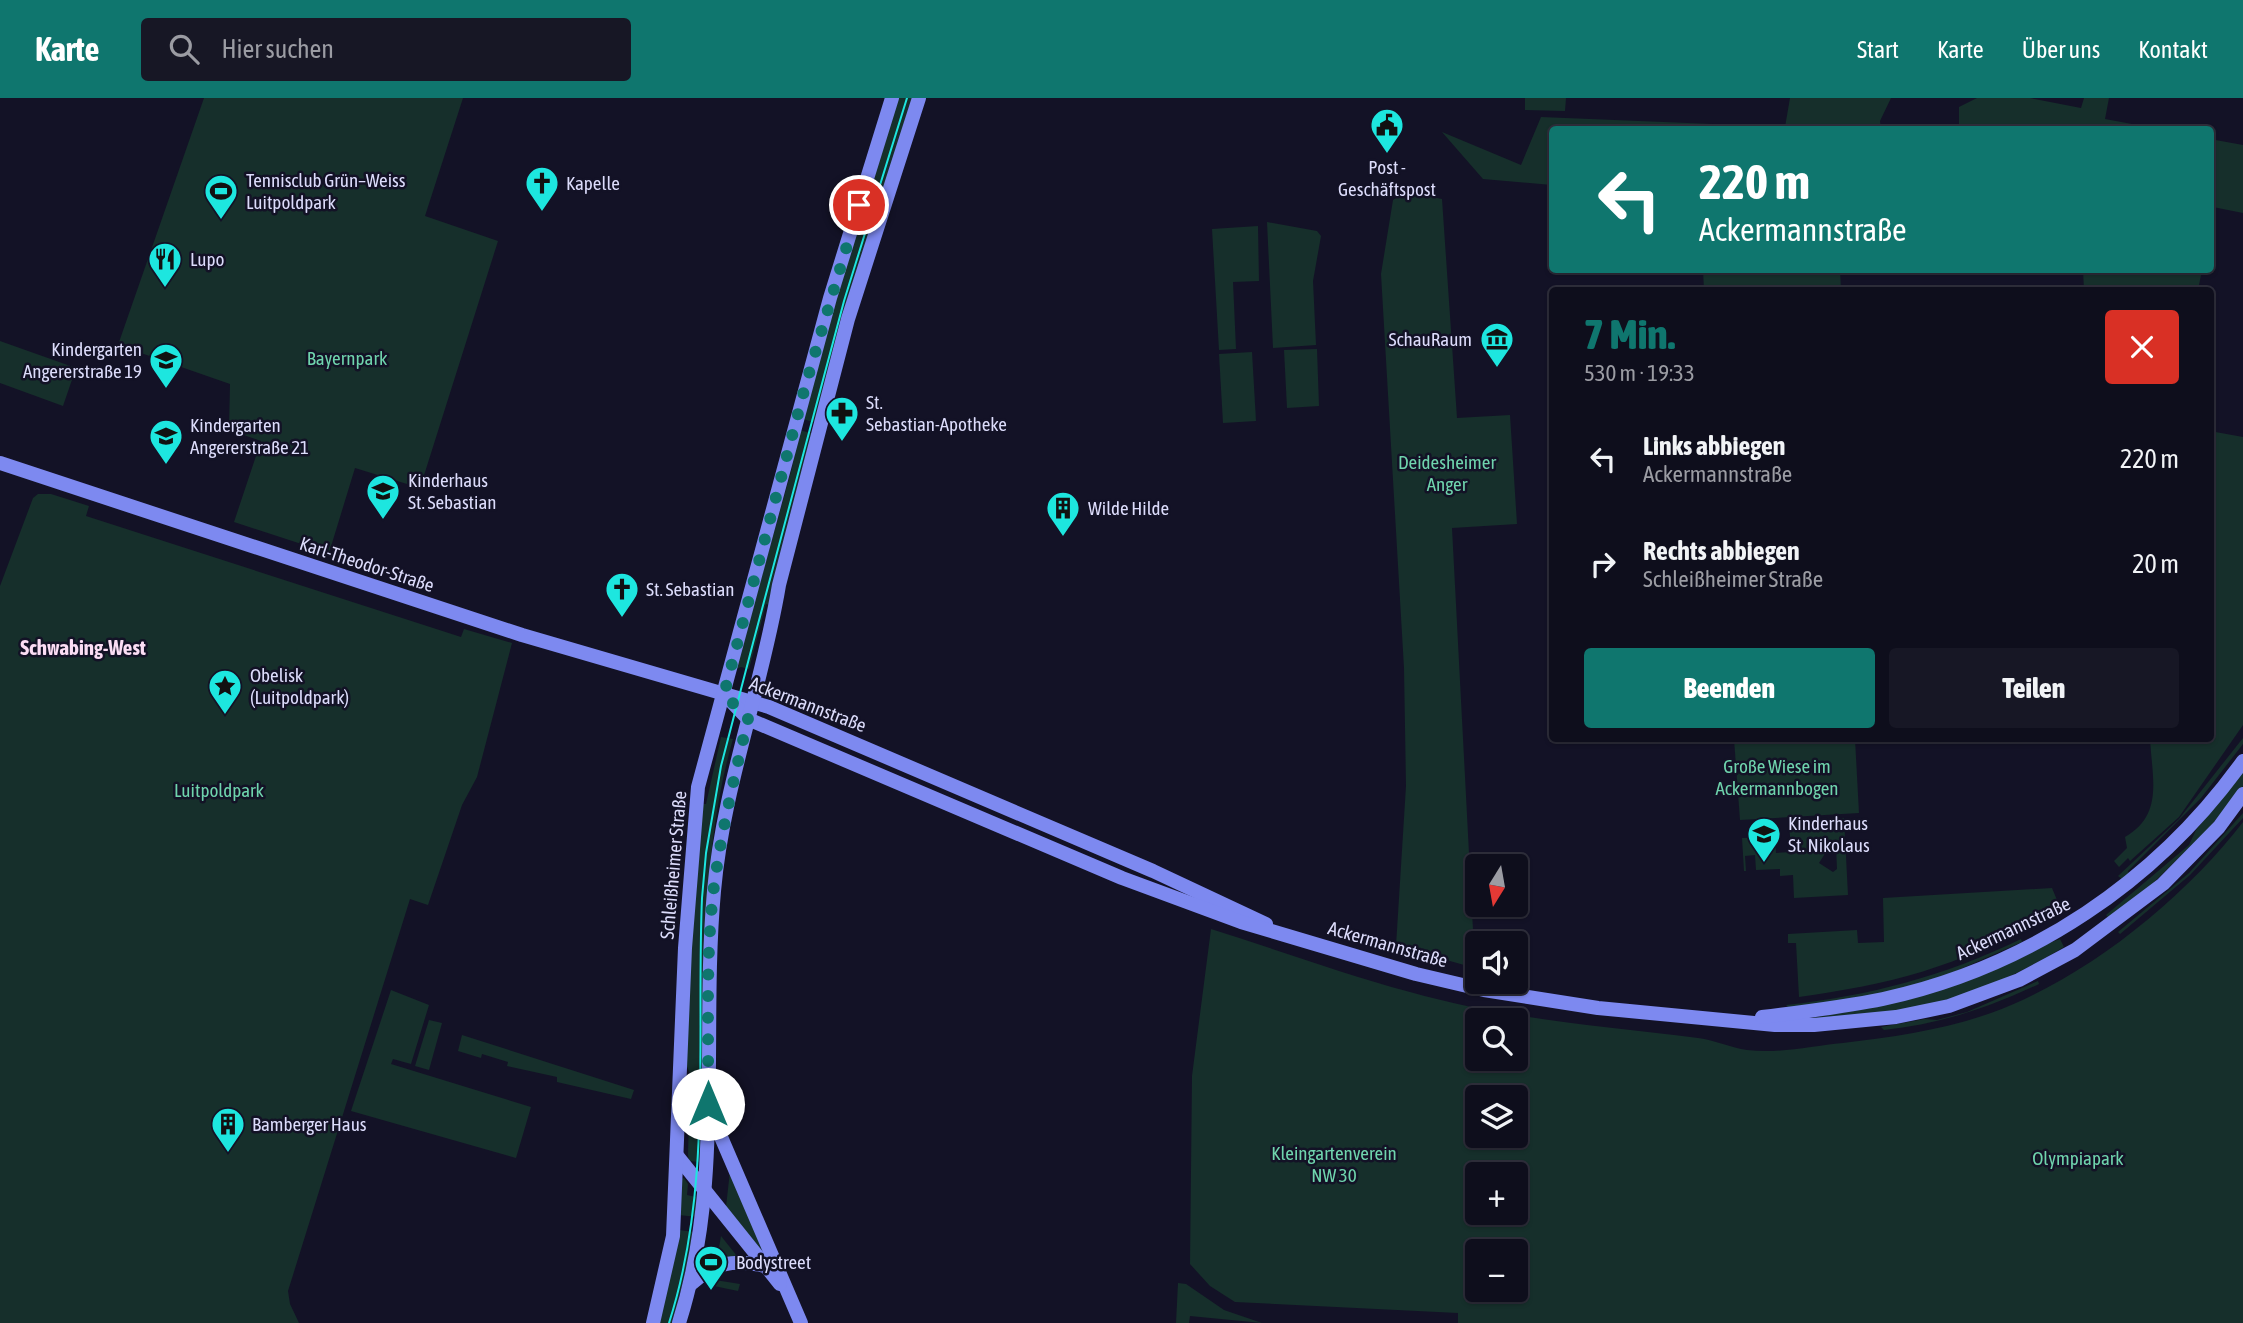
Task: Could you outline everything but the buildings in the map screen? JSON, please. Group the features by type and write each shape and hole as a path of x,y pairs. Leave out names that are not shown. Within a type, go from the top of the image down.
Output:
{"main road":[{"name":"Schleißheimer Straße","path":"653,1323 670,1256 678,1157 694,810 830,298 892,98"},
{"path":"679,1323 691,1284 706,1194 709,947 714,888 725,816 779,585 848,319 919,98"},
{"name":"Karl-Theodor-Straße","path":"0,463 522,635 724,694"},
{"name":"Ackermannstraße","path":"724,694 753,702 1163,875 1247,912 1277,931"},
{"name":"Ackermannstraße","path":"724,694 748,719 1134,883 1194,906 1416,974 1484,989 1630,1012 1814,1025 1896,1017 1949,1006 2019,980 2075,950 2163,884 2219,827 2243,794"},
{"name":"Ackermannstraße","path":"1740,1020 1885,999 1961,975 2062,928 2102,904 2168,850 2218,796 2243,761"},
{"path":"708,1104 801,1323"},
{"path":"678,1157 788,1292"},
{"path":"691,1284 721,1262 736,1260 765,1266"}],"green space":[{"name":"Bayernpark","path":"204,98 463,98 425,216 498,241 420,488 355,468 329,553 234,522 261,441 229,430 230,384 118,345"},
{"path":"898,98 913,98 841,319 816,423 800,418"},
{"path":"1525,98 1566,98 1565,111 1525,110"},
{"path":"1790,98 1891,98 1880,121 1881,126 1785,126"},
{"path":"1977,98 2030,98 2081,108 2084,98 2109,98 2105,119 2143,126 1959,126 1959,107"},
{"path":"1541,117 1761,126 1549,126 1549,185 1483,179 1442,132 1521,165"},
{"path":"2214,140 2243,145 2243,213 2214,207"},
{"name":"Deidesheimer Anger","path":"1406,192 1442,199 1457,418 1510,415 1517,524 1452,528 1469,854 1465,854 1465,917 1472,917 1473,931 1465,931 1465,965 1396,946 1406,786 1404,668 1381,274 1393,200"},
{"path":"1267,222 1317,231 1321,236 1313,281 1316,345 1273,348"},
{"path":"1258,226 1259,281 1233,282 1236,349 1219,350 1212,229"},
{"path":"1703,273 1840,273 1841,287 1704,287"},
{"path":"2083,273 2201,273 2199,287 2084,287"},
{"path":"0,341 76,368 63,406 0,383"},
{"path":"1317,349 1319,406 1287,408 1284,350"},
{"path":"1252,352 1256,421 1223,423 1219,354"},
{"path":"799,430 815,434 770,605 766,604 749,669 736,669 792,468"},
{"path":"2214,432 2243,437 2243,725 2179,817 2130,861 2128,858 2119,867 2114,861 2127,848 2125,837 2146,818 2151,807 2153,781 2150,742 2214,742"},
{"name":"Luitpoldpark","path":"38,494 51,494 89,506 86,516 461,637 464,629 512,643 477,777 462,805 428,905 410,899 288,1291 290,1304 299,1323 0,1323 0,586 33,498"},
{"path":"721,737 733,739 720,793 707,901 699,1176 699,1162 689,1161 688,1155 690,1074 686,1064 690,949 701,804 706,804"},
{"path":"2243,738 2243,744 2201,798 2128,871 2129,875 2123,880 2118,876 2179,819"},
{"name":"Große Wiese im Ackermannbogen","path":"1734,742 1855,742 1859,813 1740,820"},
{"path":"2243,772 2243,786 2209,828 2153,883 2109,918 2106,915 2189,845 2196,830"},
{"path":"2243,813 2243,818 2190,875 2120,934 2118,932 2189,873"},
{"path":"1844,818 1848,895 1794,898 1793,875 1780,876 1780,869 1756,870 1755,855 1745,856 1744,871 1742,838 1775,837 1776,853 1791,852 1789,821","holes":["1831,844 1836,846 1837,869 1833,872 1819,863"]},
{"path":"2243,822 2243,1323 1458,1323 1458,1313 1235,1302 1210,1286 1190,1264 1192,1076 1211,929 1385,985 1477,1008 1465,1008 1465,1071 1528,1071 1528,1017 1698,1038 1759,1051 1880,1038 1973,1019 2062,980 2130,934 2192,880"},
{"path":"2052,888 2057,900 2029,922 1968,955 1903,977 1799,997 1796,943 1788,943 1788,934 1857,930 1858,943 1884,942 1883,898"},
{"path":"2021,939 2022,942 1947,975 1876,996 1789,1008 1786,1005 1877,990 1935,974"},
{"path":"2060,939 2064,947 2043,959 1998,982 1950,1000 1877,1017 1811,1018 1880,1006"},
{"path":"2038,981 2039,984 2020,993 1963,1014 1925,1024 1884,1030 1881,1027 1925,1019 1937,1020 1967,1012"},
{"path":"391,990 429,1005 411,1064 393,1059 391,1064 531,1107 516,1158 351,1111"},
{"path":"429,1020 442,1023 429,1070 415,1066"},
{"path":"462,1035 634,1090 631,1099 557,1082 557,1077 507,1066 508,1062 482,1054 481,1058 458,1051"},
{"path":"730,1171 769,1259 726,1207"},
{"path":"684,1178 688,1184 687,1195 696,1197 697,1217 679,1215 681,1179"},
{"path":"679,1230 695,1232 673,1323 659,1323"},
{"path":"721,1236 737,1256 717,1259"},
{"path":"715,1280 740,1284 738,1291 709,1285"},
{"path":"1178,1283 1186,1284 1224,1310 1262,1323 1190,1316 1189,1323 1176,1323"}],"tram line":[{"path":"669,1323 683,1271 697,1166 702,898 706,853 721,766 844,301 907,98"}],"place":[{"name":"Post - Geschäftspost","path":"1387,155"},
{"name":"Kapelle","path":"542,213"},
{"name":"Tennisclub Grün–Weiss Luitpoldpark","path":"221,221"},
{"name":"Lupo","path":"165,289"},
{"name":"SchauRaum","path":"1497,369"},
{"name":"Kindergarten Angererstraße 19","path":"166,390"},
{"name":"St. Sebastian-Apotheke","path":"842,443"},
{"name":"Kindergarten Angererstraße 21","path":"166,466"},
{"name":"Kinderhaus St. Sebastian","path":"383,521"},
{"name":"Wilde Hilde","path":"1063,538"},
{"name":"St. Sebastian","path":"622,619"},
{"name":"Obelisk (Luitpoldpark)","path":"225,716"},
{"name":"Kinderhaus St. Nikolaus","path":"1764,864"},
{"name":"Bamberger Haus","path":"228,1154"},
{"name":"Bodystreet","path":"711,1292"}],"district":[{"name":"Schwabing-West","path":"83,648"}],"route":[{"path":"708,1104 709,947 714,888 725,816 748,719 724,694 805,387 859,205"}],"park label":[{"name":"Olympiapark","path":"2078,1158"},
{"name":"Kleingartenverein NW 30","path":"1334,1164"}]}
